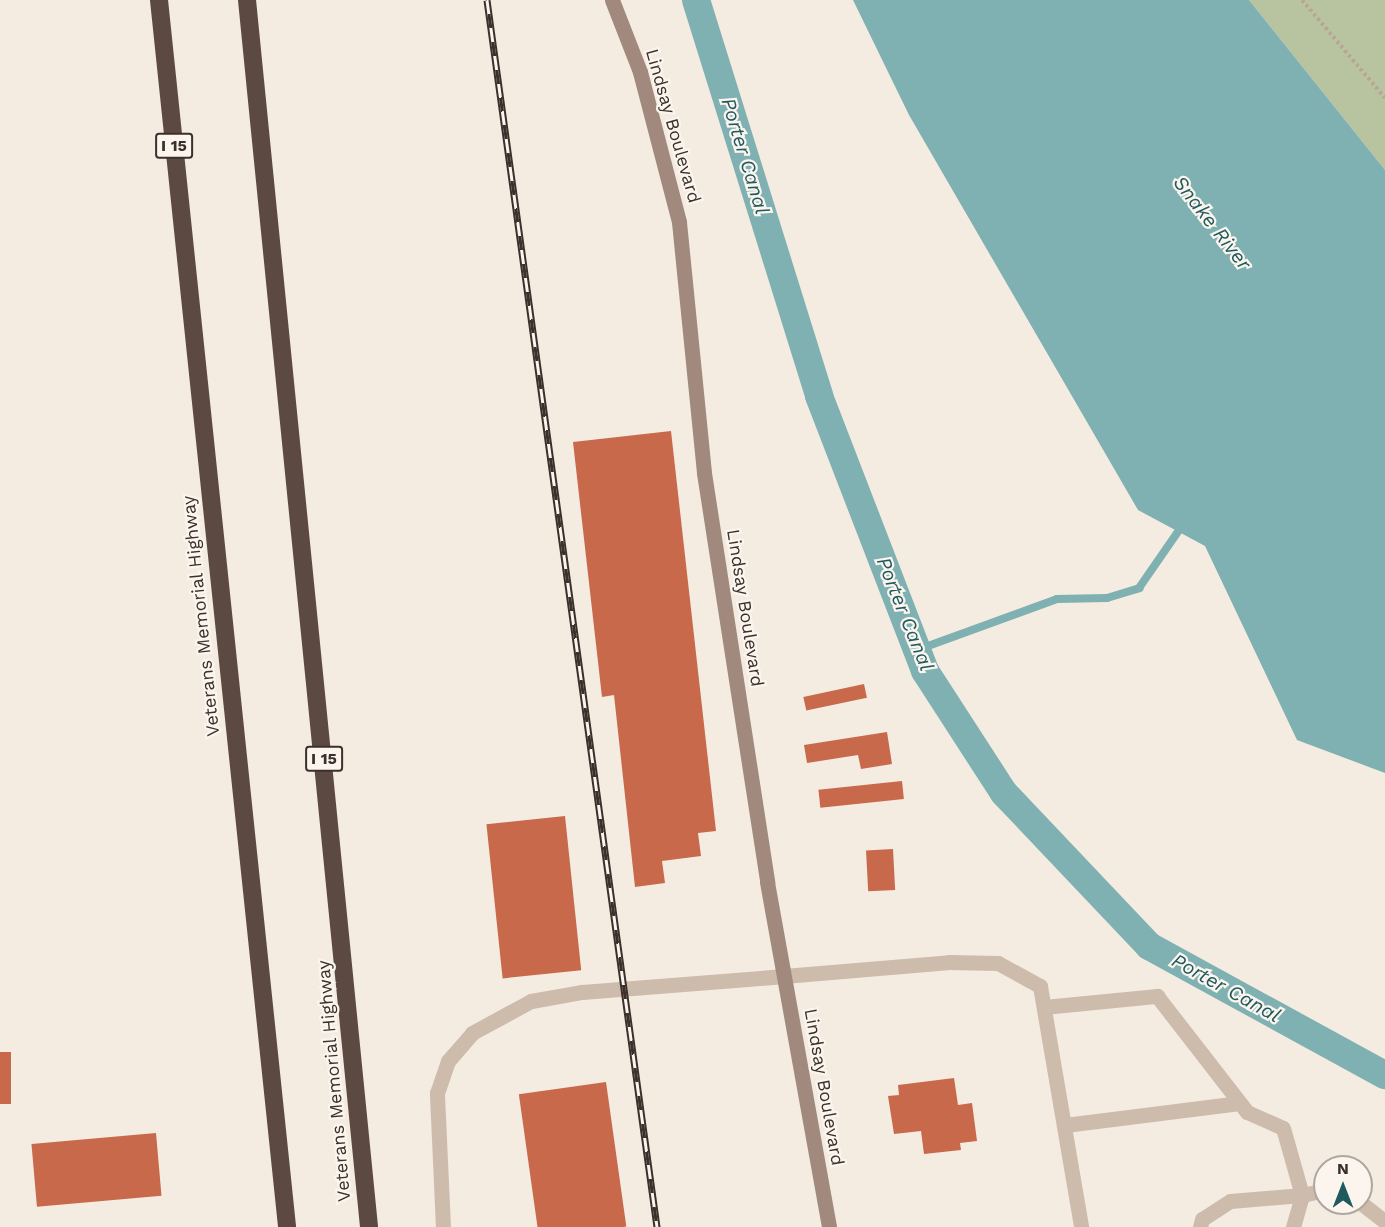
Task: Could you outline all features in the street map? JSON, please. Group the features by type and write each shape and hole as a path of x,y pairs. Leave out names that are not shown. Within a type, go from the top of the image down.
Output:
{"highway":[{"name":"Veterans Memorial Highway","path":"159,0 287,1227"},
{"name":"Veterans Memorial Highway","path":"247,0 369,1227"}],"street":[{"name":"Lindsay Boulevard","path":"612,0 643,83 679,222 704,473 784,976 829,1227"},
{"path":"443,1227 437,1093 448,1061 472,1033 541,999 949,962 998,963 1040,986 1081,1227"},
{"path":"1044,1007 1157,996 1247,1113 1283,1128 1302,1195 1293,1227"},
{"path":"1065,1125 1240,1103"},
{"path":"1200,1227 1202,1219 1230,1201 1313,1193"}],"path":[{"path":"1302,0 1385,98"}],"green space":[{"path":"1249,0 1385,0 1385,170"}],"water":[{"name":"Snake River","path":"853,0 1249,0 1385,170 1385,773 1297,740 1205,546 1138,510 909,115"}],"building":[{"path":"671,431 716,831 698,833 701,856 662,861 665,883 635,887 614,695 602,697 573,442"},
{"path":"864,684 867,698 806,711 803,697"},
{"path":"887,732 892,764 861,769 858,755 807,763 804,745"},
{"path":"902,781 904,799 820,808 818,790"},
{"path":"565,816 581,970 503,978 486,824"},
{"path":"893,849 895,890 868,891 866,850"},
{"path":"0,1052 11,1052 11,1104 0,1104"},
{"path":"954,1078 958,1105 972,1103 977,1141 960,1143 961,1150 924,1154 921,1131 894,1134 888,1096 899,1095 898,1085"},
{"path":"606,1082 626,1227 538,1227 519,1094"},
{"path":"156,1133 161,1196 37,1207 31,1144"}],"waterway":[{"name":"Porter Canal","path":"696,0 819,396 925,671 1004,793 1149,946 1385,1075"},
{"path":"917,650 1057,599 1107,598 1139,588 1184,523"}],"railway":[{"path":"487,0 657,1227"}]}
